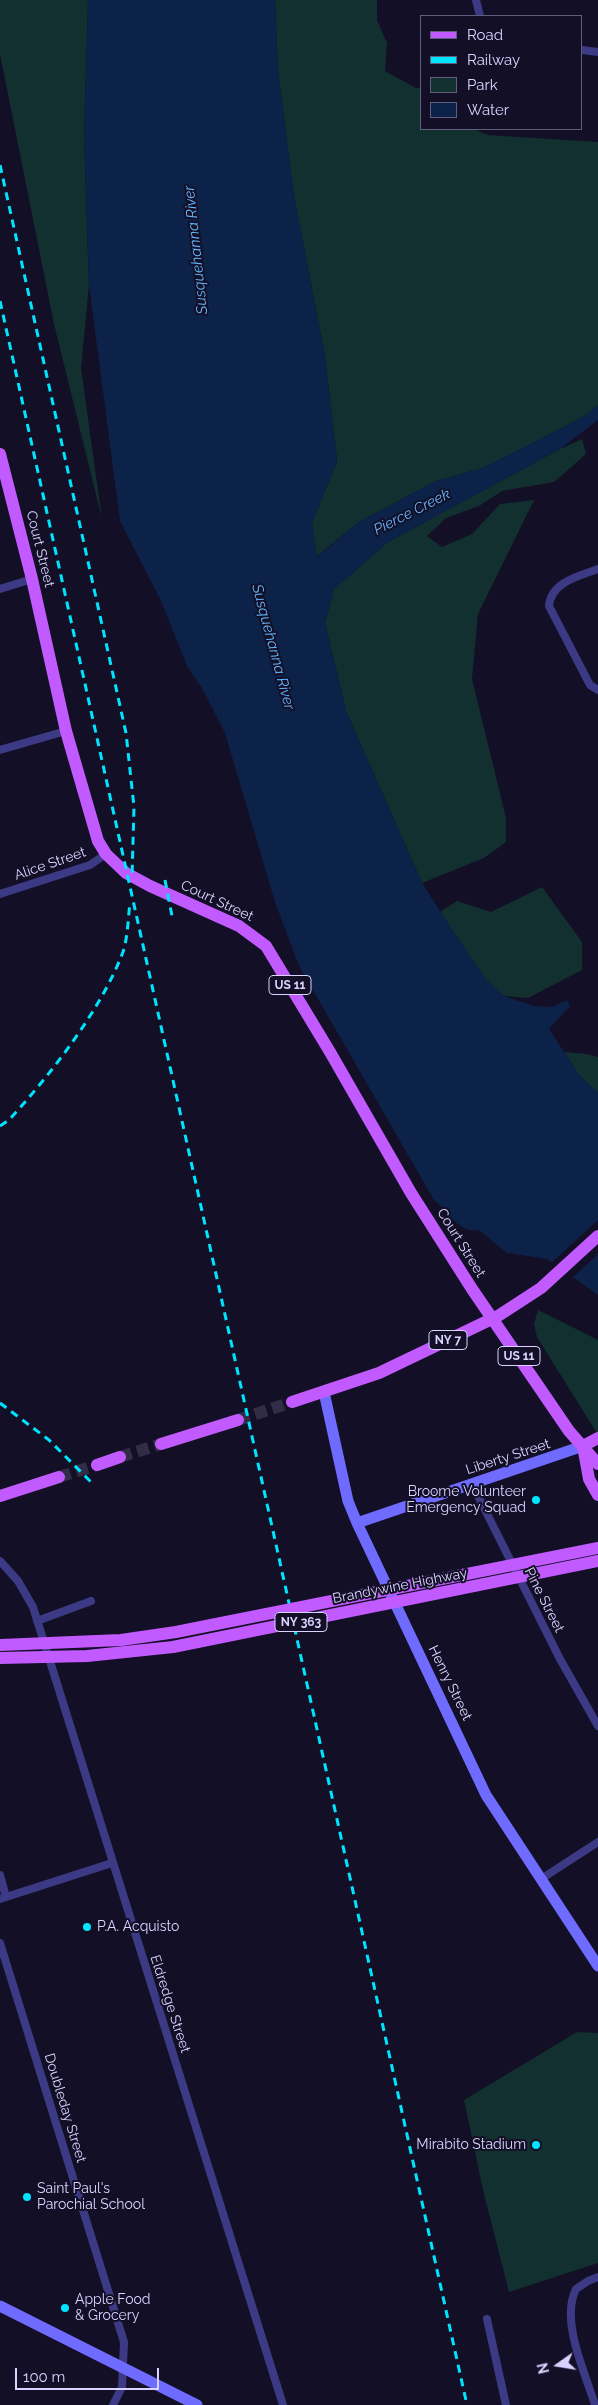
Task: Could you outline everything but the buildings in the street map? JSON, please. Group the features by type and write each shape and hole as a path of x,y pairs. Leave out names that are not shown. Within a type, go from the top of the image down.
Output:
{"main road":[{"name":"Court Street","path":"0,454 32,579 66,732 94,831 106,854 119,867 139,881 239,926 266,946 330,1052 411,1193 569,1431 598,1464"},
{"name":"NY 7","path":"292,1402 387,1369 493,1318 526,1300 542,1288 598,1236"},
{"path":"161,1444 238,1420"},
{"path":"583,1446 598,1438"},
{"path":"583,1446 598,1446"},
{"path":"583,1446 589,1479 598,1494"},
{"path":"97,1465 120,1457"},
{"path":"0,1496 59,1477"},
{"name":"Brandywine Highway","path":"0,1645 113,1640 166,1634 598,1548"},
{"name":"Brandywine Highway","path":"0,1658 87,1656 173,1647 598,1561"}],"street":[{"path":"476,0 480,15"},
{"path":"583,50 598,52"},
{"path":"598,569 557,587 549,598 549,606 590,685 598,690"},
{"path":"0,589 32,579"},
{"path":"0,750 66,732"},
{"name":"Alice Street","path":"0,894 90,865 106,854"},
{"name":"Henry Street","path":"324,1392 348,1501 486,1795 598,1966"},
{"name":"Liberty Street","path":"357,1523 583,1446"},
{"name":"Pine Street","path":"472,1484 564,1667 598,1726"},
{"name":"Eldredge Street","path":"0,1561 26,1593 37,1621 283,2405"},
{"path":"37,1621 91,1601"},
{"path":"541,1879 598,1842"},
{"path":"0,1875 3,1898 112,1863"},
{"name":"Doubleday Street","path":"0,1943 124,2342 122,2387 113,2405"},
{"path":"595,2405 569,2313 571,2298 576,2289 598,2277"},
{"path":"0,2306 197,2405"},
{"path":"487,2319 506,2405"}],"green space":[{"path":"0,0 88,0 84,137 89,285 81,368 102,519 54,324 0,54"},
{"path":"275,0 377,0 377,20 387,43 385,71 416,88 420,88 420,130 476,130 488,135 598,142 598,405 588,414 483,468 436,481 359,522 316,557 312,523 337,461 325,356 294,196 278,71"},
{"path":"582,439 586,454 554,482 502,491 479,506 446,518 427,536 442,547 472,534 500,504 534,500 478,614 472,679 506,818 506,842 484,858 422,883 346,711 325,623 334,589 388,542"},
{"path":"542,887 582,942 582,970 528,998 504,996 486,980 440,912 457,901 491,912"},
{"path":"564,1052 598,1057 598,1093 580,1076"},
{"path":"538,1310 598,1340 598,1435 537,1337 534,1324"},
{"name":"Mirabito Stadium","path":"577,2032 598,2033 598,2263 509,2292 483,2190 464,2100"}],"water":[{"path":"88,0 275,0 278,71 294,196 325,356 337,461 312,523 317,557 359,522 436,481 483,468 588,414 598,405 598,420 560,449 388,542 334,589 325,623 346,711 422,883 452,930 486,980 504,996 534,1006 552,1007 567,1000 570,1006 549,1029 580,1076 598,1093 598,1295 547,1259 507,1253 479,1230 466,1229 454,1221 434,1200 299,966 275,902 225,733 202,688 188,668 161,601 120,521 89,285 84,137"}],"pier":[{"path":"598,1220 598,1254 571,1279 550,1264"}],"tunnel":[{"path":"238,1420 292,1402"},
{"path":"120,1457 161,1444"},
{"path":"59,1477 97,1465"}],"railway":[{"path":"0,165 126,733 134,807 132,877"},
{"path":"0,301 467,2405"},
{"path":"165,880 172,916"},
{"path":"0,1126 9,1120 58,1062 102,996 123,952 130,902"},
{"path":"0,1403 49,1440 94,1485"}],"place":[{"name":"Broome Volunteer Emergency Squad","path":"536,1500"},
{"name":"P.A. Acquisto","path":"87,1927"},
{"name":"Mirabito Stadium","path":"536,2145"},
{"name":"Saint Paul's Parochial School","path":"27,2197"},
{"name":"Apple Food & Grocery","path":"65,2308"}],"water label":[{"name":"Susquehanna River","path":"196,250"},
{"name":"Pierce Creek","path":"412,512"},
{"name":"Susquehanna River","path":"273,647"}]}
